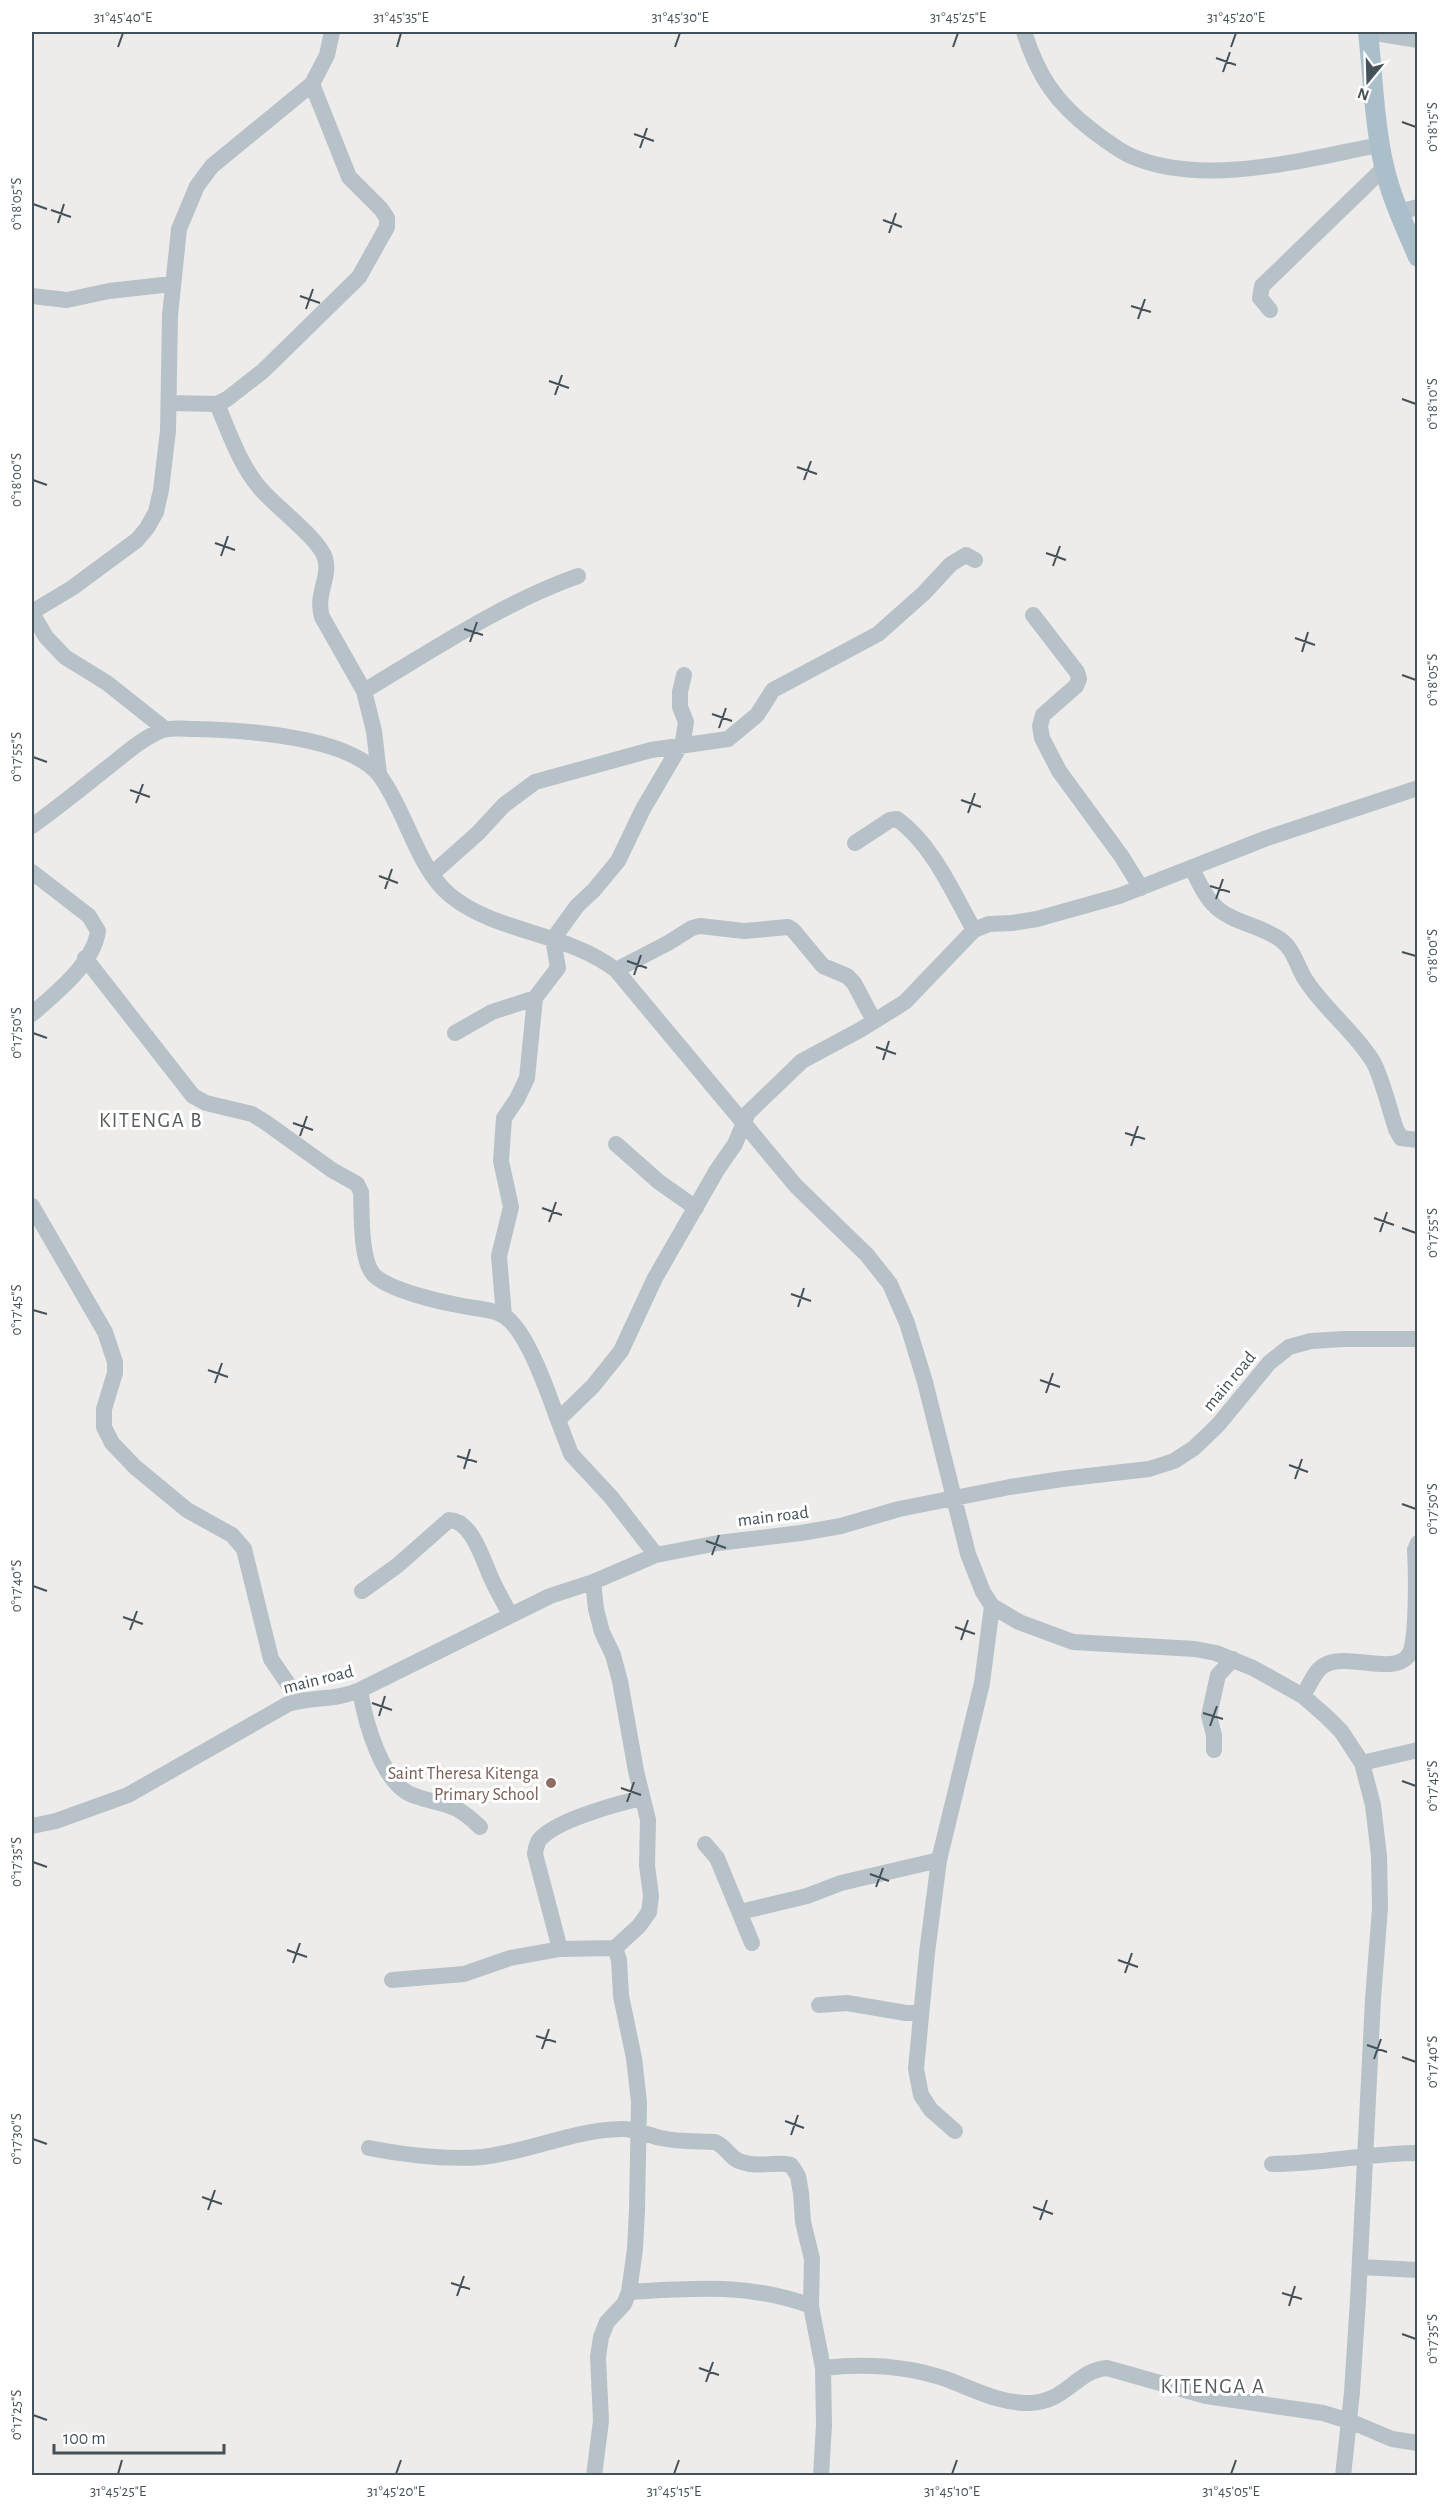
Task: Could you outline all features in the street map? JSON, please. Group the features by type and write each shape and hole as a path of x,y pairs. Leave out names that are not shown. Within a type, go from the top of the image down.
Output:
{"main road":[{"path":"1368,32 1384,168 1408,209 1418,257"}],"street":[{"path":"165,729 107,683 65,657 46,637 32,612 72,588 131,544 147,528 156,512 161,490 170,403 172,284 179,228 197,186 212,166 312,84 327,55 332,32"},
{"path":"1024,32 1036,66 1061,105 1131,156 1192,170 1231,170 1270,166 1380,145"},
{"path":"1368,32 1418,40"},
{"path":"170,403 217,404 263,371 366,269 387,227 387,218 381,209 349,177 312,84"},
{"path":"1270,310 1260,298 1262,286 1384,168"},
{"path":"32,296 67,300 109,291 172,284"},
{"path":"217,404 244,465 259,487 322,552 326,562 319,599 322,617 364,691 374,731 379,774 441,887 473,911 598,956 616,970 796,1186 867,1255 890,1284 907,1323 925,1382 968,1554 983,1592 992,1606 1019,1622 1073,1642 1196,1649 1233,1659 1303,1696 1341,1731 1362,1764 1373,1805 1379,1856 1380,1908 1372,1999 1360,2267 1343,2475"},
{"path":"432,874 478,833 504,805 535,782 651,750 728,739 757,715 773,690 878,634 924,593 951,564 966,555 975,560"},
{"path":"364,691 484,618 515,605 544,588 578,576"},
{"path":"1033,615 1077,672 1079,679 1076,686 1043,715 1042,738 1059,771 1122,857 1141,888"},
{"path":"504,1316 499,1256 511,1207 501,1161 504,1118 527,1078 535,998 558,968 553,939 577,906 618,861 680,747 686,731 686,722 680,707 684,675"},
{"path":"32,826 126,753 165,729 222,730 290,737 322,744 355,757 379,774"},
{"path":"558,1420 593,1386 621,1351 655,1278 717,1170 735,1144 748,1113 802,1061 904,1002 974,930 989,924 1037,919 1141,888 1267,838 1418,788"},
{"path":"855,843 890,820 897,819 924,847 945,878 974,930"},
{"path":"1192,868 1213,904 1228,915 1263,929 1283,941 1292,951 1306,979 1325,1005 1348,1027 1374,1062 1401,1138 1418,1140"},
{"path":"32,872 96,924 97,937 69,982 32,1014"},
{"path":"616,970 692,928 700,926 744,931 788,927 823,966 848,976 874,1021"},
{"path":"85,958 193,1096 206,1103 252,1114 332,1170 357,1184 361,1192 367,1262 373,1274 388,1284 431,1300 504,1316 513,1323 536,1365 571,1454 611,1497 656,1555"},
{"path":"455,1033 492,1012 535,998"},
{"path":"616,1144 659,1182 696,1208"},
{"path":"33,1211 105,1332 115,1362 115,1373 105,1409 104,1427 112,1443 135,1467 188,1510 232,1535 244,1549 252,1573 271,1659 299,1701"},
{"name":"main road","path":"32,1826 56,1821 128,1795 288,1704 343,1697 550,1596 593,1582 656,1555 718,1543 841,1526 899,1509 1062,1479 1149,1469 1174,1461 1194,1448 1218,1425 1269,1363 1289,1347 1311,1341 1418,1339"},
{"path":"362,1591 399,1565 449,1520 454,1520 465,1527 475,1540 510,1615"},
{"path":"1303,1696 1317,1671 1334,1661 1391,1663 1408,1656 1414,1623 1415,1550 1418,1543"},
{"path":"392,1980 464,1974 510,1958 560,1949 615,1948 639,1926 649,1912 651,1896 647,1864 648,1820 620,1681 613,1655 602,1632 596,1609 593,1582"},
{"path":"955,2131 931,2110 921,2095 916,2069 939,1860 982,1683 992,1606"},
{"path":"1214,1750 1214,1734 1209,1716 1218,1675 1233,1659"},
{"path":"360,1690 371,1735 391,1777 400,1789 414,1796 452,1805 480,1827"},
{"path":"1362,1764 1418,1750"},
{"path":"560,1949 535,1854 540,1839 551,1830 583,1816 642,1798"},
{"path":"705,1844 717,1858 752,1943"},
{"path":"740,1912 807,1896 841,1883 939,1860"},
{"path":"594,2475 601,2421 598,2357 601,2337 607,2322 624,2304 629,2292 635,2249 639,2102 634,2058 621,1996 620,1969 615,1948"},
{"path":"819,2005 847,2003 906,2013 921,2013"},
{"path":"369,2148 444,2158 483,2157 570,2137 620,2129 663,2138 715,2142 722,2144 734,2159 749,2164 783,2163 791,2165 798,2176 803,2222 812,2259 810,2306 823,2368 824,2425 821,2475"},
{"path":"1272,2164 1306,2164 1364,2156 1418,2153"},
{"path":"1360,2267 1418,2270"},
{"path":"629,2292 699,2288 740,2289 792,2299 810,2306"},
{"path":"823,2368 861,2365 900,2366 947,2380 987,2396 1030,2403 1056,2397 1067,2391 1092,2370 1107,2368 1196,2394 1323,2413 1392,2439 1418,2443"}],"place":[{"name":"Saint Theresa Kitenga Primary School","path":"551,1783"}],"district":[{"name":"KITENGA B","path":"151,1120"},
{"name":"KITENGA A","path":"1213,2386"}]}
